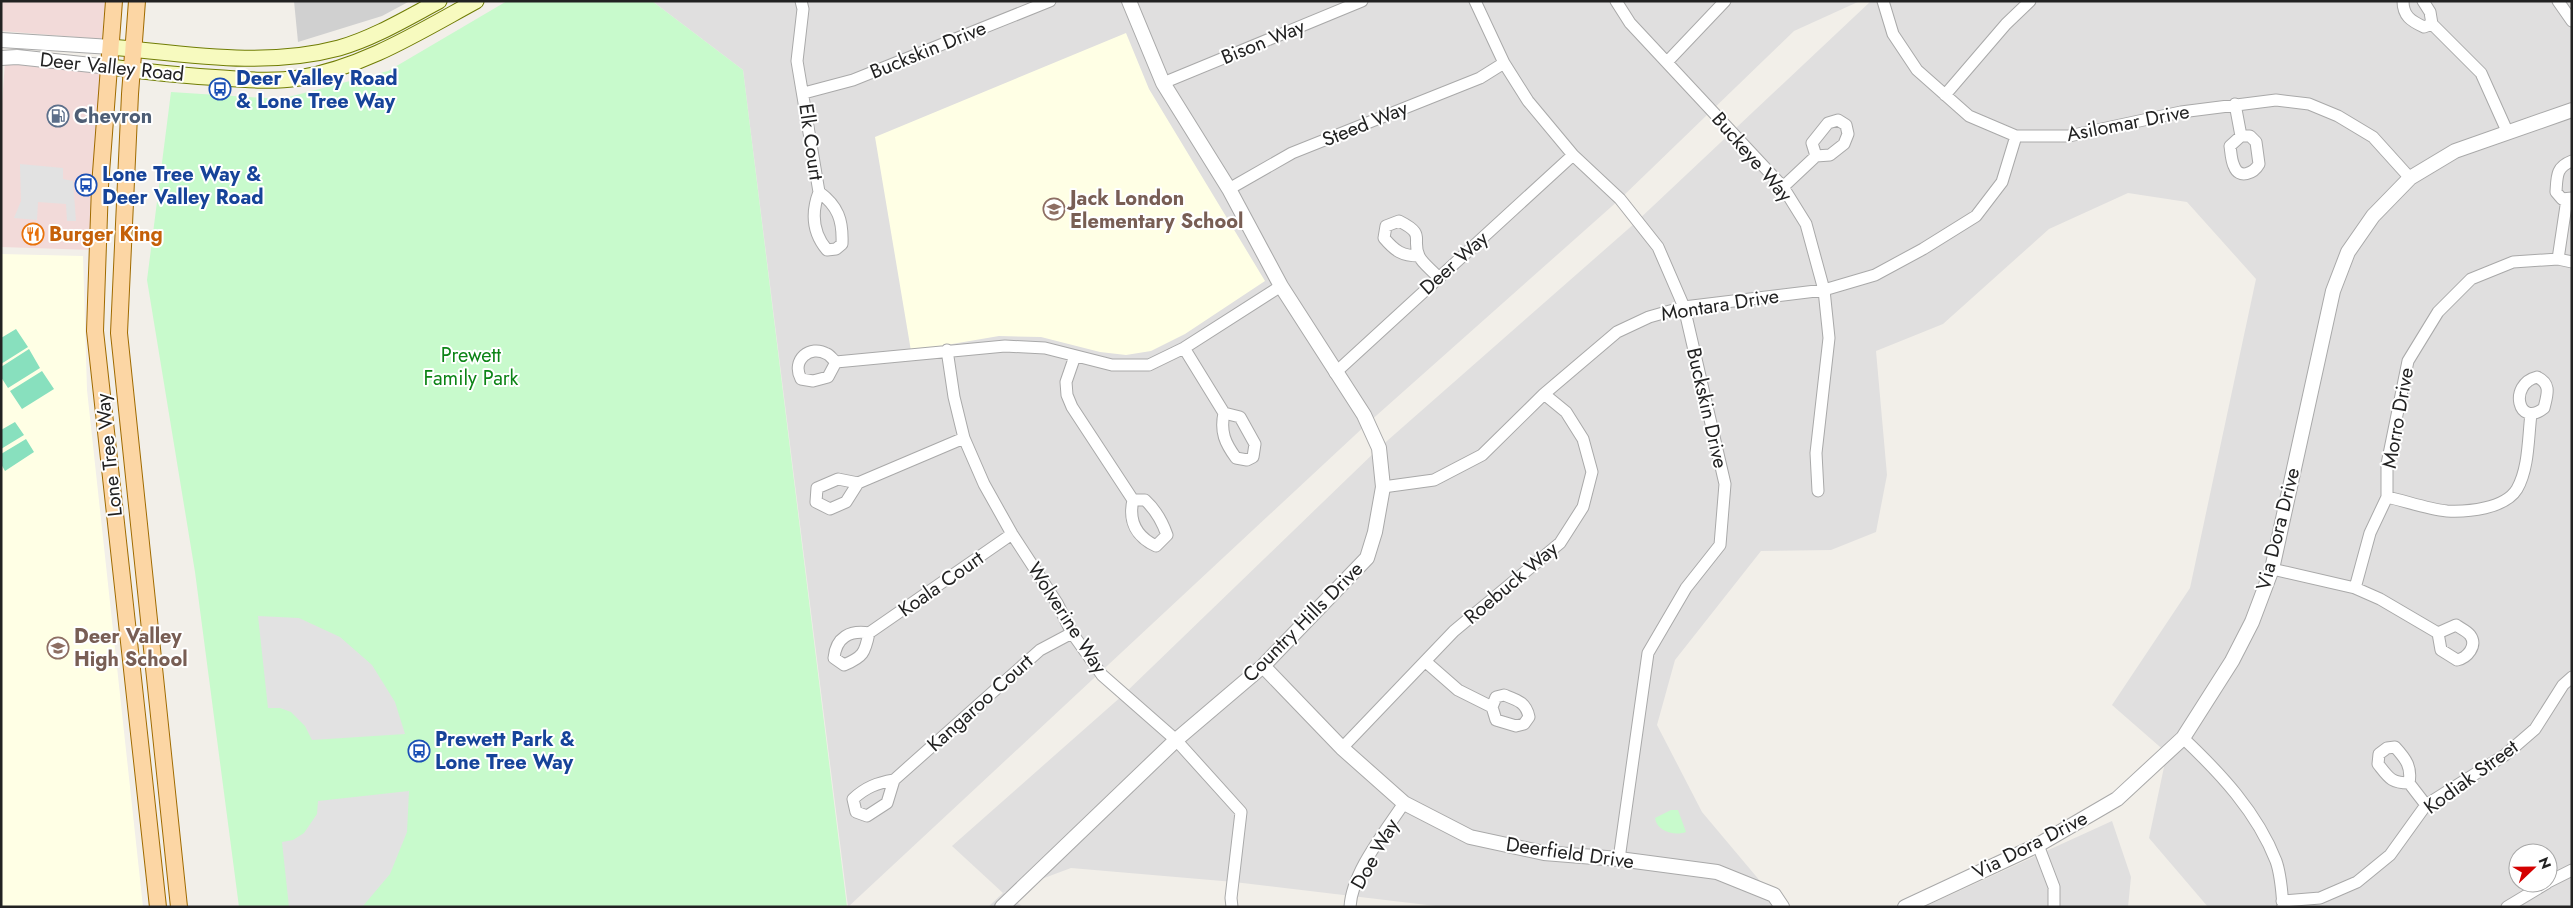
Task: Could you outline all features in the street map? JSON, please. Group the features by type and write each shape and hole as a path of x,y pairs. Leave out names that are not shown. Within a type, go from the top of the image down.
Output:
{"main road":[{"name":"Lone Tree Way","path":"114,1 100,186 95,331 158,907"},
{"name":"Lone Tree Way","path":"137,1 119,333 178,907"},
{"name":"Deer Valley Road","path":"111,47 222,58 261,59 302,56 340,47 381,32 439,1"},
{"name":"Deer Valley Road","path":"110,67 259,81 298,78 349,65 387,50 476,1"}],"street":[{"name":"Elk Court","path":"801,1 803,9 797,61 804,93 819,192"},
{"name":"Buckskin Drive","path":"804,93 853,80 1050,1"},
{"name":"Country Hills Drive","path":"1002,907 1176,740 1262,666 1367,558 1375,532 1383,487 1379,448 1364,415 1281,286 1229,190 1163,83 1129,1"},
{"name":"Bison Way","path":"1163,83 1362,1"},
{"name":"Buckskin Drive","path":"1476,1 1504,63 1528,101 1573,155 1620,199 1658,247 1684,307 1725,484 1720,545 1686,588 1648,653 1619,859"},
{"name":"Buckeye Way","path":"1616,1 1630,23 1668,61 1783,187 1806,224 1824,290 1830,338 1816,453 1818,491"},
{"path":"1668,61 1725,1"},
{"name":"Asilomar Drive","path":"1883,1 1892,34 1917,70 1969,116 2016,136 2069,136 2235,104 2276,100 2309,104 2331,113 2374,137 2410,178"},
{"path":"1945,95 2006,24 2030,1"},
{"path":"2403,1 2404,14 2412,21 2424,27 2432,24"},
{"path":"2423,1 2430,12 2432,24 2481,73 2507,131"},
{"path":"2558,1 2572,21"},
{"name":"Deer Valley Road","path":"1,40 111,47"},
{"name":"Deer Valley Road","path":"1,58 17,57 110,67"},
{"name":"Steed Way","path":"1229,190 1292,154 1480,78 1504,63"},
{"path":"2235,104 2241,136"},
{"name":"Via Dora Drive","path":"1905,907 2038,845 2117,799 2183,738 2232,661 2252,622 2272,569 2334,291 2348,252 2373,216 2410,178 2455,151 2507,131 2572,110"},
{"name":"Montara Drive","path":"1383,487 1434,480 1482,455 1544,394 1617,332 1649,316 1684,307 1824,290 1875,275 1976,216 2002,182 2016,136"},
{"name":"Deer Way","path":"1335,372 1573,155"},
{"path":"1783,187 1816,156"},
{"path":"2558,259 2569,199 2562,198 2556,192 2557,172 2561,165 2572,161"},
{"path":"1419,256 1438,277"},
{"name":"Morro Drive","path":"2355,588 2370,533 2387,497 2387,464 2408,361 2438,312 2471,279 2513,262 2558,259 2572,262"},
{"path":"836,362 947,350 1024,346 1045,348 1112,366 1132,367 1149,365 1184,348 1281,286"},
{"path":"1184,348 1224,413"},
{"name":"Wolverine Way","path":"947,350 954,397 964,438 984,484 1012,534 1057,602 1072,633 1102,675 1176,740 1241,812 1231,898 1232,907"},
{"path":"1075,356 1066,382 1070,401 1133,500"},
{"name":"Roebuck Way","path":"1342,748 1454,631 1560,543 1583,507 1592,472 1582,439 1566,412 1544,394"},
{"path":"2387,497 2447,511 2488,508 2503,501 2516,491 2523,474 2531,414"},
{"path":"858,483 964,438"},
{"name":"Koala Court","path":"869,633 1012,534"},
{"path":"2272,569 2355,588 2380,599 2438,633"},
{"name":"Kangaroo Court","path":"894,780 1040,650 1072,633"},
{"path":"1426,662 1458,690 1492,707"},
{"name":"Deerfield Drive","path":"1262,666 1342,748 1404,803 1470,837 1544,853 1619,859 1717,872 1774,896 1782,907"},
{"name":"Kodiak Street","path":"2283,904 2320,898 2357,882 2390,855 2426,804 2505,755 2528,736 2535,729 2563,685 2572,677"},
{"path":"2183,738 2228,784 2265,839 2276,862 2283,904"},
{"path":"2409,783 2426,804"},
{"name":"Doe Way","path":"1350,907 1351,896 1370,854 1404,803"},
{"path":"2038,845 2054,887 2054,907"},
{"path":"2558,877 2572,870"},
{"path":"2507,907 2530,893"}],"shaded area":[{"path":"1,1 105,1 102,39 1,31"},
{"path":"294,1 410,1 382,16 298,42"},
{"path":"652,1 1860,1 1794,31 1620,199 1368,423 848,907 743,70"},
{"path":"1871,1 2572,1 2572,907 2208,907 2149,838 2167,753 2112,705 2190,588 2256,279 2187,202 2128,193 2049,229 1943,324 1876,351 1887,475 1876,532 1831,550 1761,551 1675,660 1657,725 1702,812 1782,907 1444,907 1234,882 1071,868 1004,893 1023,907 988,907 1003,893 952,846 1123,695 1379,448 1635,223"},
{"name":"Jack London Elementary School","path":"1126,33 1149,89 1265,281 1185,334 1151,351 1126,355 1100,352 1041,337 999,336 911,351 875,137"},
{"path":"5,62 101,72 93,250 1,247 1,117"},
{"path":"20,164 63,168 63,179 73,181 76,221 67,221 66,204 38,202 37,220 14,218 21,201"},
{"name":"Deer Valley High School","path":"1,254 83,256 87,390 143,907 1,907"},
{"path":"258,616 299,618 340,637 372,665 395,702 405,734 312,740 305,726 291,712 280,708 268,708"},
{"path":"409,791 407,832 390,874 363,906 289,907 282,842 293,840 304,833 317,814 318,801"},
{"path":"2112,821 2131,877 2128,907 1924,907"}],"green space":[{"name":"Prewett Family Park","path":"507,1 652,1 743,70 847,907 239,907 195,572 147,280 171,92 281,99 388,71"},
{"path":"16,329 28,347 1,364 1,338"},
{"path":"29,349 40,368 8,388 1,377 1,367"},
{"path":"42,371 54,389 22,409 10,391"},
{"path":"15,422 24,435 1,449 1,430"},
{"path":"26,439 34,452 5,471 1,464 1,454"},
{"path":"1671,810 1678,810 1686,832 1667,832 1656,823 1655,818"}],"place":[{"name":"Deer Valley Road & Lone Tree Way","path":"220,89"},
{"name":"Chevron","path":"58,116"},
{"name":"Lone Tree Way & Deer Valley Road","path":"86,185"},
{"name":"Jack London Elementary School","path":"1054,209"},
{"name":"Burger King","path":"33,234"},
{"name":"Deer Valley High School","path":"58,648"},
{"name":"Prewett Park & Lone Tree Way","path":"419,751"}]}
